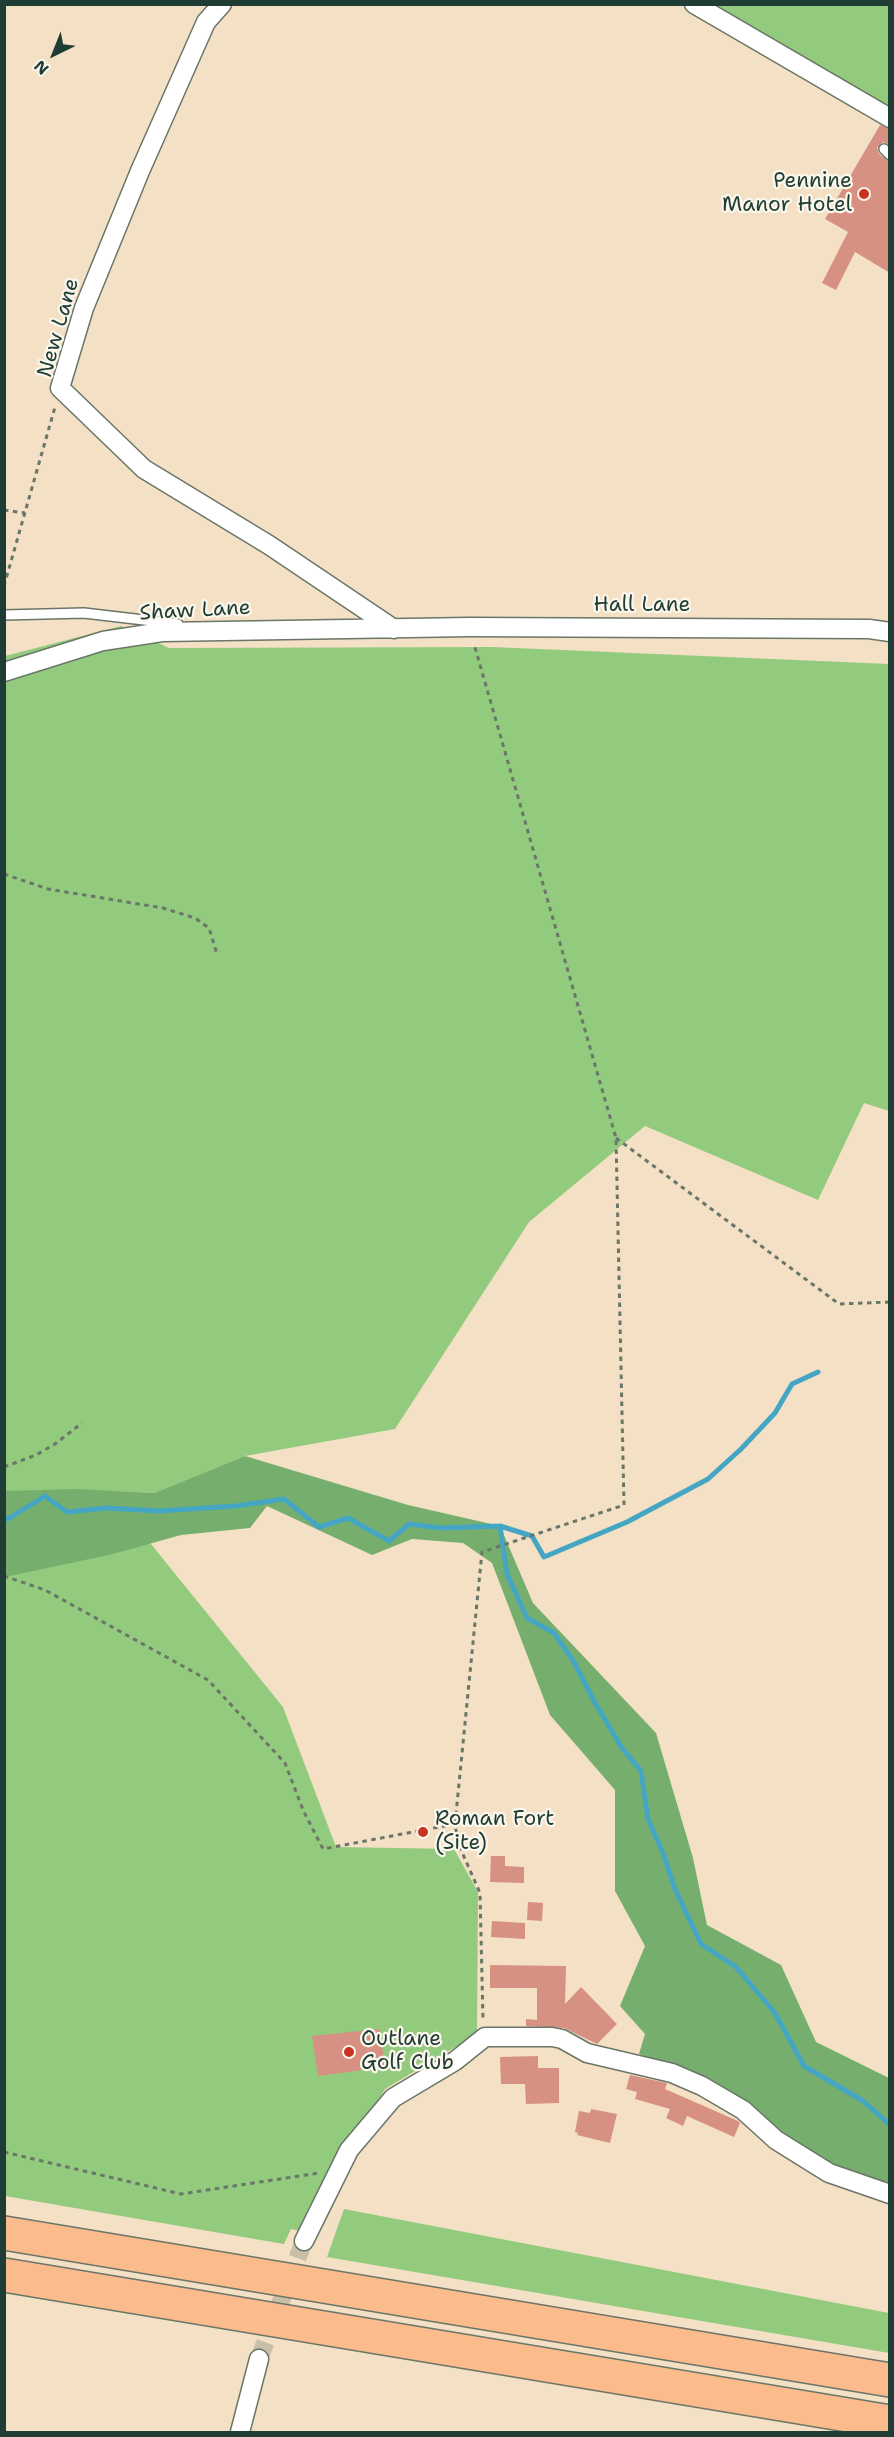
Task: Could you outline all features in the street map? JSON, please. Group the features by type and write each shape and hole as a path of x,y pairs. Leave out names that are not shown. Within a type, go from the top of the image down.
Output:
{"highway":[{"path":"4,2232 890,2380"},
{"path":"4,2275 890,2422"}],"street":[{"name":"New Lane","path":"222,4 206,22 140,171 84,308 60,388 144,469 269,545 394,630"},
{"path":"694,4 890,118"},
{"name":"Hall Lane","path":"394,630 470,627 869,629 890,632"},
{"name":"Shaw Lane","path":"4,672 103,641 162,632 394,630"},
{"path":"304,2241 349,2150 393,2098 455,2061 485,2037 552,2037 562,2039 587,2054 672,2073 702,2086 743,2110 776,2140 829,2173 890,2194"},
{"path":"240,2433 259,2359"}],"lane":[{"path":"4,615 84,613 126,616 212,630"}],"path":[{"path":"4,586 60,388"},
{"path":"4,510 25,513"},
{"path":"470,627 616,1138 624,1504 482,1552 455,1824 458,1843 480,1893 485,2037"},
{"path":"4,874 48,889 163,908 195,918 209,928 217,954"},
{"path":"616,1138 839,1304 890,1302"},
{"path":"4,1467 36,1455 55,1444 82,1423"},
{"path":"4,1575 45,1590 208,1680 285,1763 303,1810 323,1849 455,1824"},
{"path":"4,2152 181,2194 339,2170"}],"green space":[{"path":"714,5 889,5 889,106"},
{"name":"Outlane Golf Club","path":"121,626 169,648 492,647 889,664 889,1111 864,1103 818,1200 645,1126 529,1222 395,1429 245,1456 154,1493 108,1491 283,1707 336,1847 454,1849 478,1892 477,2034 385,2089 304,2232 291,2229 284,2244 5,2196 5,656"},
{"path":"245,1456 408,1505 500,1526 533,1603 656,1733 693,1858 707,1925 781,1965 816,2042 889,2078 889,2185 835,2171 707,2080 639,2054 645,2034 620,2006 645,1946 615,1891 615,1790 550,1715 492,1563 463,1543 412,1539 372,1555 267,1506 250,1528 181,1535 113,1554 10,1576 5,1575 5,1491 76,1489 154,1493"},
{"path":"344,2209 889,2313 889,2353 327,2257"}],"building":[{"name":"Pennine Manor Hotel","path":"880,125 890,129 890,145 883,142 877,148 879,154 890,162 890,273 855,252 836,290 822,283 848,232 825,219"},
{"path":"491,1856 505,1856 505,1866 524,1867 524,1883 490,1882"},
{"path":"528,1902 543,1903 542,1921 527,1920"},
{"path":"492,1921 525,1923 525,1939 491,1937"},
{"path":"490,1965 566,1966 565,2004 581,1987 617,2024 597,2044 564,2028 526,2026 526,2019 537,2020 537,1988 490,1988"},
{"name":"Outlane Golf Club","path":"380,2029 385,2067 318,2076 312,2036"},
{"path":"538,2056 538,2068 559,2068 559,2103 526,2104 525,2084 501,2084 500,2057"},
{"path":"630,2075 667,2083 665,2089 738,2121 740,2123 734,2137 687,2116 683,2126 666,2118 670,2109 635,2099 637,2092 626,2089"},
{"path":"591,2109 617,2114 610,2143 577,2135 578,2133 575,2132 579,2111 590,2113"}],"waterway":[{"path":"500,1526 532,1536 544,1557 627,1522 708,1479 775,1413 792,1384 818,1372"},
{"path":"4,1518 8,1519 45,1496 67,1512 106,1508 159,1511 236,1506 284,1499 319,1527 348,1518 389,1541 409,1524 441,1528 500,1526 507,1574 527,1618 554,1633 574,1662 622,1748 641,1771 648,1819 675,1889 701,1944 736,1967 775,2013 804,2066 863,2101 890,2125"}],"tunnel":[{"path":"259,2359 304,2241"}],"place":[{"name":"Pennine Manor Hotel","path":"864,194"},
{"name":"Roman Fort (Site)","path":"423,1832"},
{"name":"Outlane Golf Club","path":"349,2052"}]}
